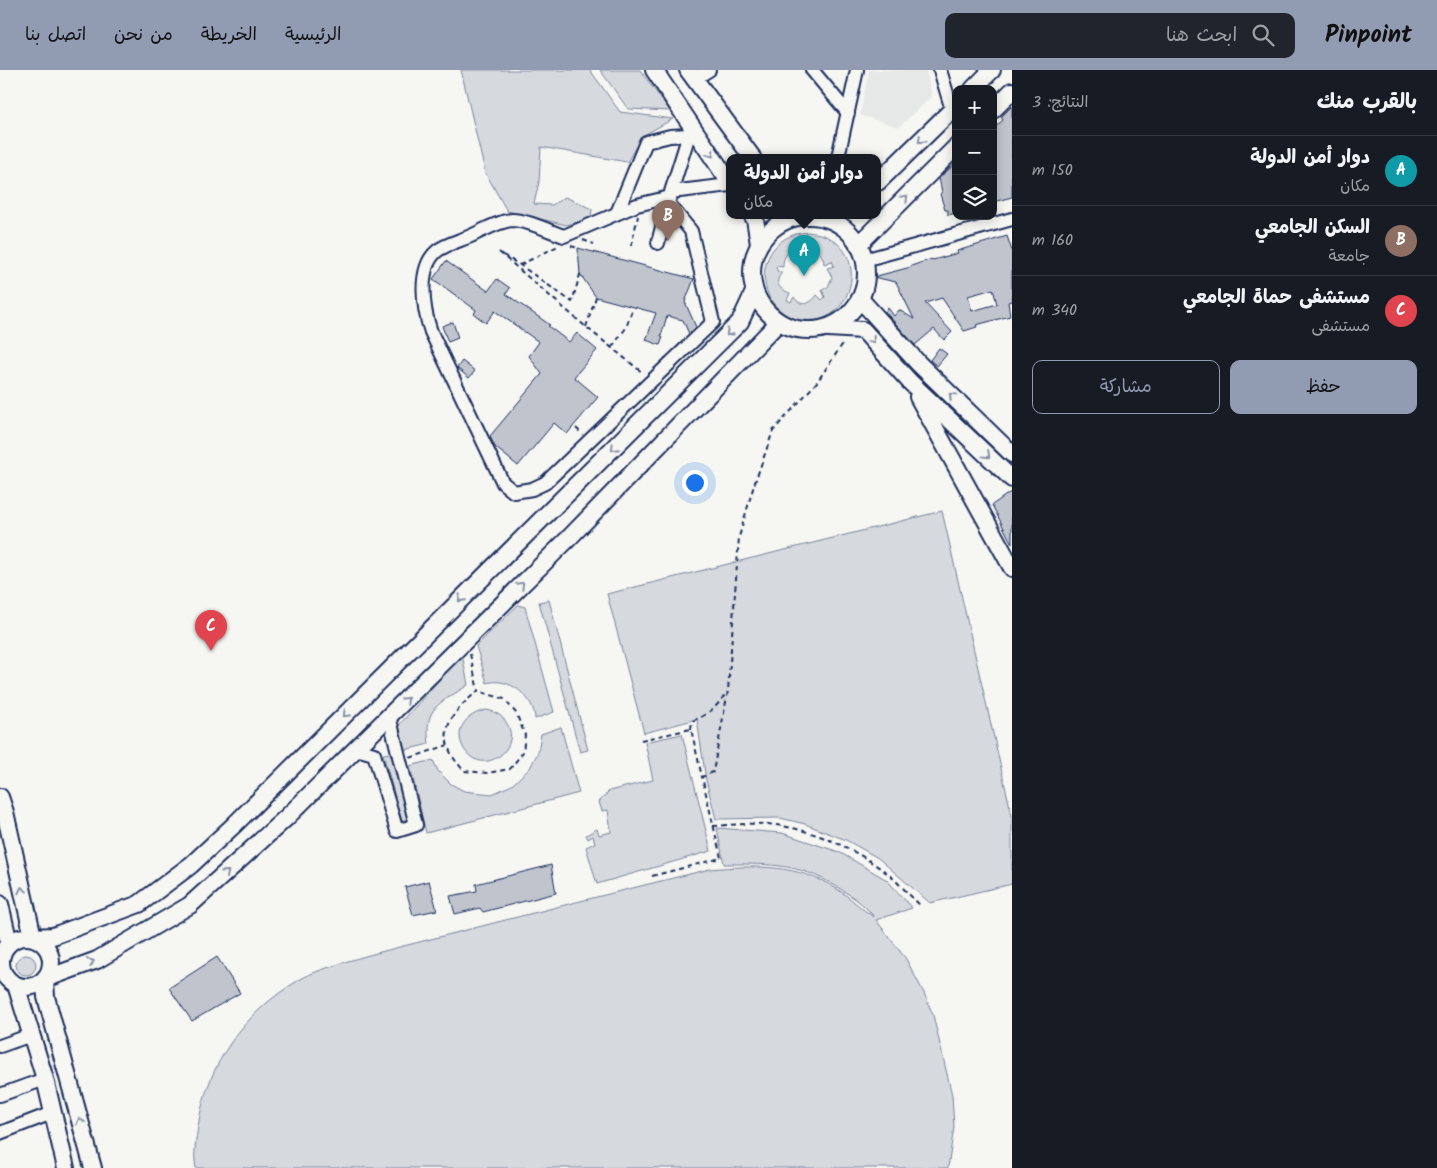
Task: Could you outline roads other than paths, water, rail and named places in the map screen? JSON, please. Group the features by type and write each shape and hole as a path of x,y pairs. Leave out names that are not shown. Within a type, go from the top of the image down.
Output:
{"main road":[{"path":"654,70 690,130 726,179"},
{"path":"977,85 992,70"},
{"path":"691,75 750,154"},
{"path":"997,106 1012,91"},
{"path":"881,179 952,110"},
{"path":"861,252 952,151"},
{"path":"755,219 759,244"},
{"path":"789,219 769,231 759,244 753,259 751,276 754,292 764,309 778,322 794,329 811,331 828,328 863,330 910,382 1012,479"},
{"path":"828,328 852,312 860,299 866,273 861,252 849,232 834,219"},
{"path":"4,951 20,937 53,936 139,904 191,865 234,825 740,322 754,292"},
{"path":"860,299 919,364 1012,454"},
{"path":"7,981 29,987 45,979 97,960 190,906 287,817 569,538 778,322"},
{"path":"910,382 1012,568"},
{"path":"0,797 33,937 44,944 50,954 51,967 45,979 46,997 93,1168"},
{"path":"0,904 4,951 1,962 7,981 31,1036 45,1079 66,1168"}],"street":[{"path":"691,75 709,70"},
{"path":"812,70 848,113"},
{"path":"839,154 857,70"},
{"path":"940,70 952,103"},
{"path":"658,244 690,130"},
{"path":"617,214 646,142 690,130"},
{"path":"670,197 691,231 712,322 545,484 532,490 514,492 502,483 431,332 427,320 423,276 428,262 438,251 511,220 522,221 564,236 637,205 670,197 726,185"},
{"path":"861,252 1012,219"},
{"path":"356,749 374,754 397,831 416,825 389,716"},
{"path":"0,1046 31,1036"},
{"path":"0,1094 45,1079"},
{"path":"0,1133 52,1113"}],"place":[{"name":"السكن الجامعي","path":"668,241"},
{"name":"دوار أمن الدولة","path":"804,276"},
{"name":"مستشفى حماة الجامعي","path":"211,651"}]}
